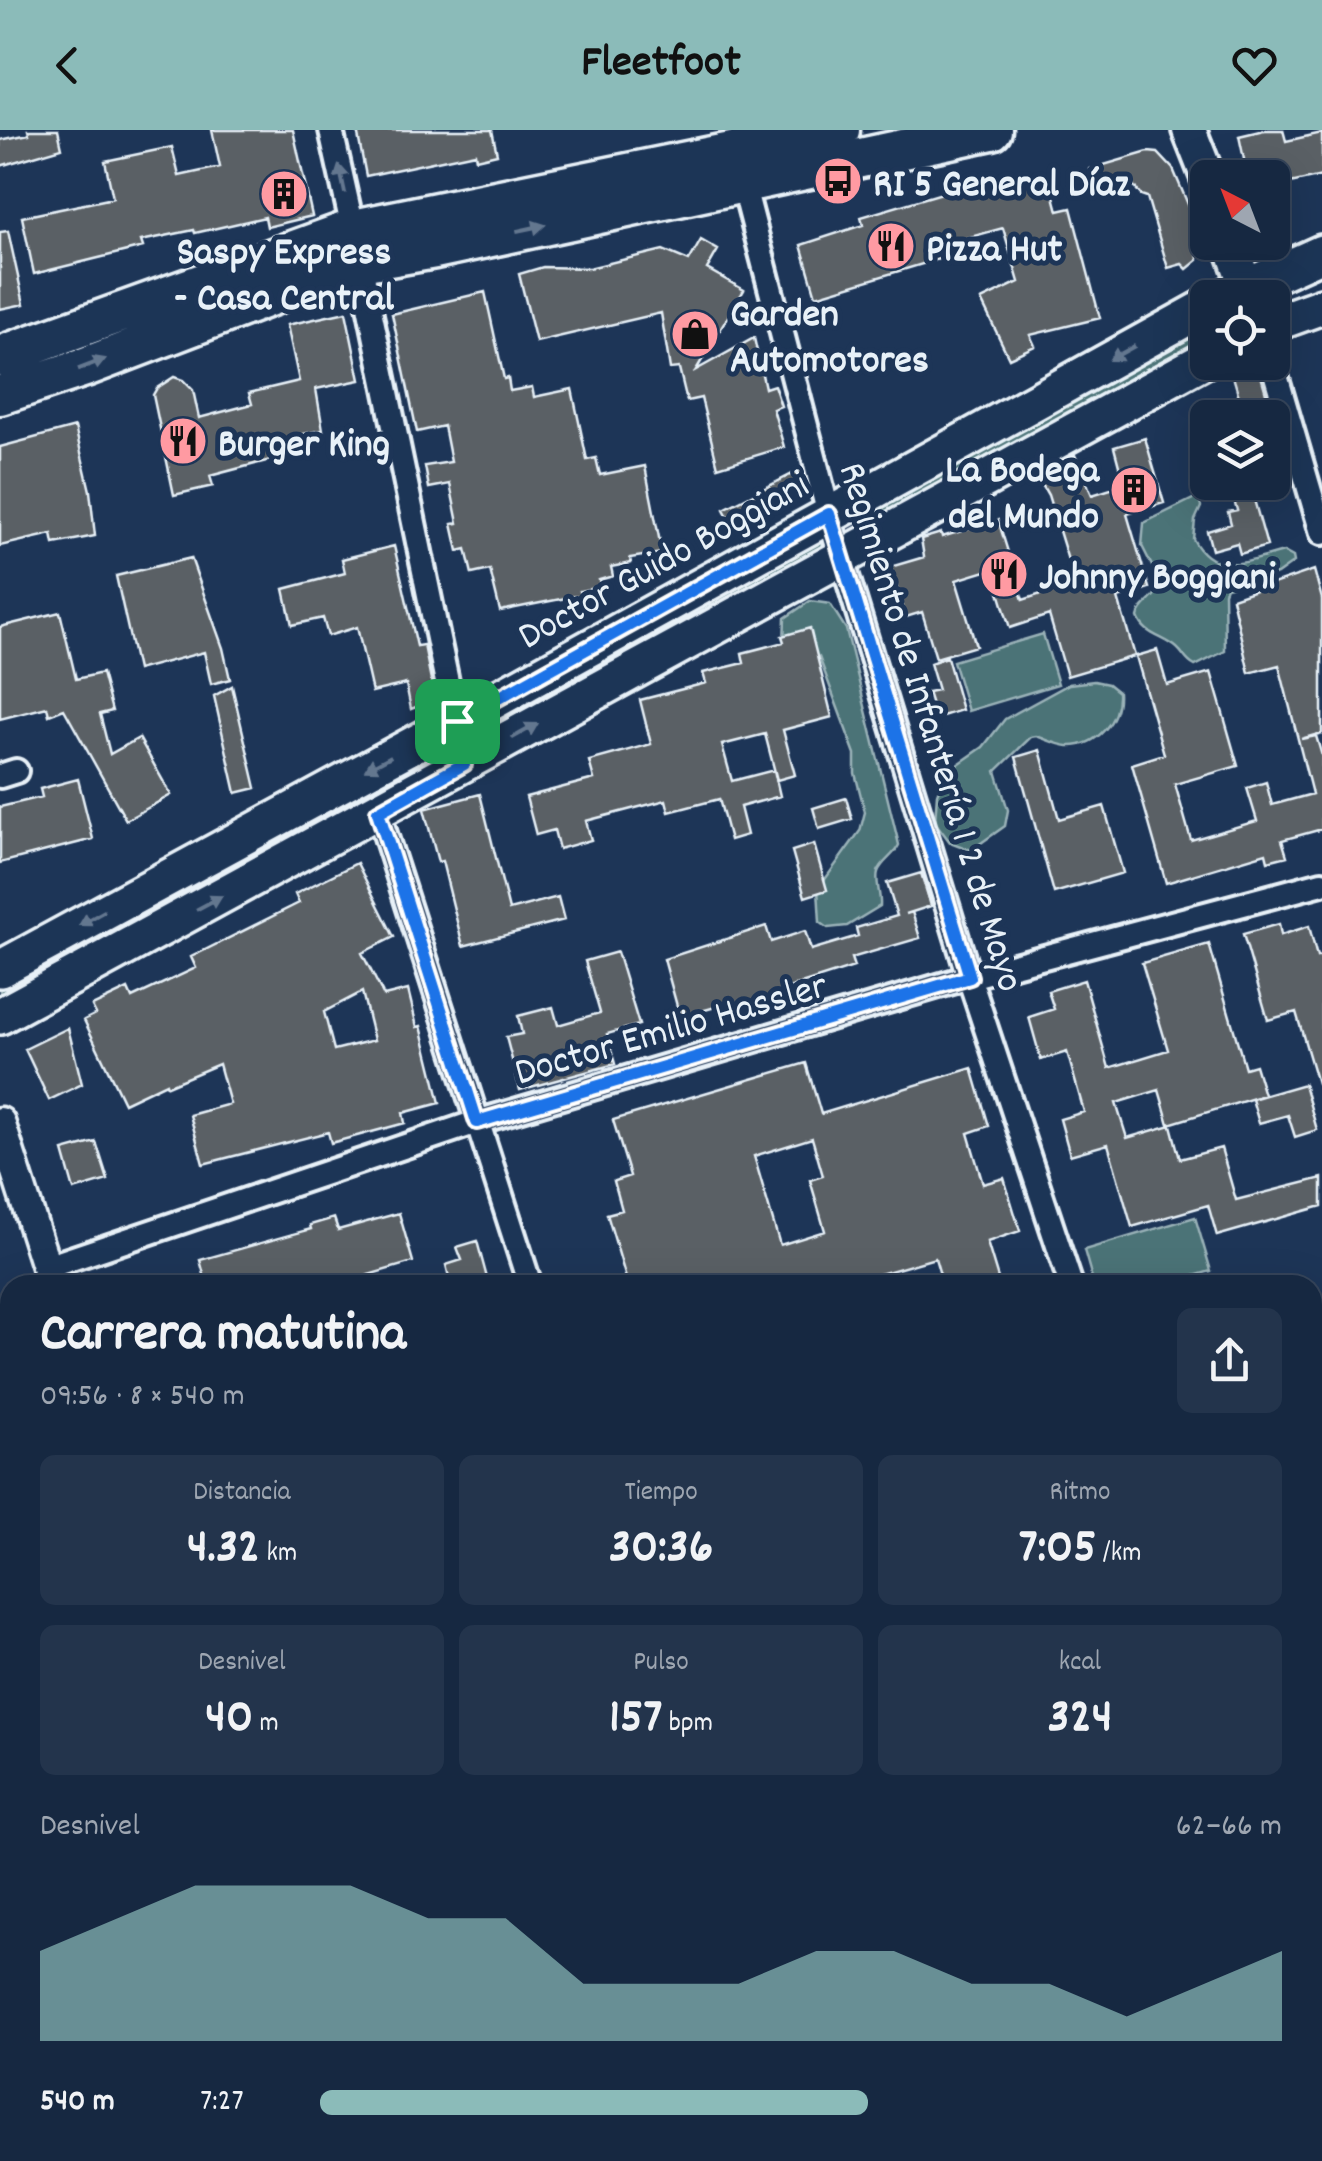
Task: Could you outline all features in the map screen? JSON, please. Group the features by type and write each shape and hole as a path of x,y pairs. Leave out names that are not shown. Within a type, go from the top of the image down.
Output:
{"highway":[{"path":"0,356 356,245 832,131"},
{"path":"728,156 975,132"},
{"path":"0,394 85,367 356,245"}],"main road":[{"path":"1266,280 1322,253"},
{"path":"1290,318 1322,306"},
{"name":"Doctor Guido Boggiani","path":"0,969 1190,316"},
{"path":"0,1016 1190,368"}],"street":[{"path":"331,130 464,764"},
{"name":"Regimiento de Infantería 1 2 de Mayo","path":"728,156 842,558 970,977 1068,1275"},
{"path":"1277,380 1322,532"},
{"path":"378,812 527,1275"},
{"name":"Doctor Emilio Hassler","path":"52,1275 477,1122 970,977 1322,883"},
{"path":"0,1122 49,1275"}],"green space":[{"path":"1190,328 1190,351 862,524 855,520"},
{"path":"1191,500 1199,500 1193,539 1211,559 1234,564 1284,552 1294,562 1277,574 1226,587 1225,651 1195,666 1177,648 1149,632 1138,617 1161,584 1142,546 1144,523"},
{"path":"816,527 827,543 824,546 478,737 469,733"},
{"path":"810,601 830,604 846,629 899,845 878,872 880,906 847,926 828,928 820,922 818,889 860,831 865,812 855,773 855,754 819,657 784,642 785,618"},
{"path":"1043,634 1058,684 968,711 953,661"},
{"path":"1069,684 1108,684 1118,692 1115,712 1105,730 1079,745 1031,737 996,771 1008,810 1005,826 971,850 950,842 935,822 937,794 947,772 983,747 1005,719"},
{"path":"439,742 443,749 438,760 0,999 0,977"},
{"path":"1195,1217 1211,1271 1197,1275 1091,1275 1084,1250"}],"building":[{"path":"28,130 58,130 62,148 0,166 0,140 29,134"},
{"path":"212,130 293,130 312,216 267,227 265,217 141,241 143,247 34,274 22,217 113,198 105,161 172,147 179,176 220,167"},
{"path":"357,130 492,130 497,154 476,159 475,153 366,176"},
{"path":"1283,130 1286,141 1322,133 1322,176 1290,183 1290,160 1244,160 1239,136"},
{"path":"1148,152 1158,153 1173,169 1190,209 1190,260 1198,260 1187,269 1182,264 1168,268 1147,197 1132,184 1098,194 1090,169"},
{"path":"1006,174 1010,188 1049,177 1058,211 1071,208 1100,318 1030,335 1035,346 1009,358 981,300 1019,282 1003,228 952,242 956,254 816,296 801,245 863,225 861,217"},
{"path":"8,231 24,304 0,309 0,232"},
{"path":"701,240 718,250 707,269 744,290 696,370 754,338 765,388 774,385 781,406 773,409 784,447 718,467 701,398 687,401 679,368 670,369 661,313 536,342 519,274 543,267 589,268 663,250 689,261"},
{"path":"485,292 510,391 532,387 534,397 572,389 587,460 596,458 600,475 645,466 662,553 630,558 631,563 611,567 613,576 599,580 601,587 580,591 581,595 500,611 490,570 472,574 466,549 458,551 452,524 458,523 450,484 429,488 425,466 451,462 444,426 417,432 392,314"},
{"path":"346,312 360,380 316,389 323,430 304,434 308,450 210,476 213,486 174,495 153,395 157,388 174,377 183,380 193,390 199,418 252,404 249,393 299,381 287,325"},
{"path":"1234,380 1262,380 1268,400 1240,400"},
{"path":"75,427 90,491 95,536 54,544 52,534 0,546 0,447"},
{"path":"1145,438 1164,503 1127,514 1149,588 1118,598 1135,656 1067,676 1049,615 1010,628 992,569 956,580 976,646 936,658 922,612 906,617 890,567 924,557 921,539 941,533 942,537 998,520 1023,600 1075,583 1048,495 1037,476 1075,455 1092,495 1124,485 1114,447"},
{"path":"802,469 799,492 733,526 724,509"},
{"path":"1234,500 1254,500 1267,546 1240,554 1237,543 1212,550 1207,531 1231,524 1228,512 1237,510"},
{"path":"394,546 417,646 424,645 433,690 429,702 411,709 406,684 372,692 357,627 328,636 323,618 292,625 284,589 345,573 342,559"},
{"path":"191,558 230,679 211,684 204,652 137,670 116,576"},
{"path":"1314,570 1322,599 1322,733 1301,739 1316,736 1322,756 1322,829 1282,840 1287,856 1268,861 1266,853 1166,883 1132,764 1164,754 1136,656 1157,650 1167,685 1211,672 1238,766 1175,784 1191,840 1257,821 1247,788 1266,782 1272,805 1312,794 1279,665 1249,673 1232,598"},
{"path":"60,612 76,679 102,673 112,711 100,714 110,754 139,738 171,795 126,820 64,709 49,715 47,707 0,719 0,627"},
{"path":"810,628 832,717 783,730 795,775 777,780 765,734 722,745 732,781 774,770 780,796 740,807 747,835 730,840 719,799 669,812 666,800 586,821 591,840 559,849 554,830 536,835 526,797 594,779 589,761 651,744 640,700 706,683 703,673 744,663 742,653 784,642 782,636"},
{"path":"947,657 962,710 936,718 928,692 938,690 930,663"},
{"path":"232,686 256,788 236,793 214,696"},
{"path":"1040,750 1059,819 1104,806 1123,873 1054,893 1016,757"},
{"path":"78,779 93,839 0,863 0,807 42,797 40,789"},
{"path":"480,794 509,910 558,897 564,920 463,946 442,861 438,862 424,809"},
{"path":"846,798 852,819 819,829 813,808"},
{"path":"814,844 827,890 805,897 792,851"},
{"path":"357,863 394,937 362,953 384,996 408,990 440,1103 403,1113 405,1123 331,1143 328,1132 203,1164 190,1115 230,1104 219,1064 124,1103 84,1020 96,1014 92,1006 128,989 132,998 196,968 191,957 299,903 295,894","holes":["362,992 374,1040 334,1050 324,1012"]},
{"path":"921,873 931,906 912,912 920,938 851,958 854,967 785,989 788,1002 731,1019 726,1004 680,1017 664,959 766,926 771,942 805,931 811,950 858,936 856,928 897,916 887,883"},
{"path":"1279,924 1281,935 1309,926 1317,957 1322,956 1322,1082 1317,1083 1296,1012 1268,1020 1243,934"},
{"path":"1209,944 1245,1068 1255,1065 1264,1095 1169,1124 1159,1090 1116,1103 1127,1138 1171,1125 1180,1159 1221,1148 1236,1200 1322,1178 1322,1206 1217,1236 1208,1205 1132,1227 1108,1144 1070,1155 1060,1119 1084,1112 1067,1052 1041,1060 1029,1017 1054,1009 1048,991 1084,980 1109,1068 1168,1050 1142,963"},
{"path":"617,952 639,1025 607,1034 615,1064 520,1090 506,1037 522,1034 518,1016 553,1007 558,1025 600,1013 585,961"},
{"path":"68,1028 82,1084 49,1100 25,1049"},
{"path":"806,1063 821,1114 972,1068 989,1126 968,1133 983,1184 1004,1178 1020,1231 987,1242 997,1275 940,1275 935,1258 876,1275 625,1275 607,1214 622,1210 614,1181 630,1176 613,1120","holes":["812,1138 823,1176 810,1180 825,1231 780,1245 754,1156"]},
{"path":"1304,1084 1317,1130 1295,1137 1288,1115 1259,1123 1252,1099"},
{"path":"96,1142 108,1180 74,1190 63,1151"},
{"path":"399,1213 413,1262 368,1275 204,1275 200,1260 311,1229 310,1225 334,1218 338,1230"},
{"path":"477,1241 486,1275 448,1275 446,1265 462,1260 457,1247"}],"place":[{"name":"RI 5 General Díaz","path":"838,181"},
{"name":"Saspy Express - Casa Central","path":"284,194"},
{"name":"Pizza Hut","path":"891,246"},
{"name":"Garden Automotores","path":"695,334"},
{"name":"Burger King","path":"183,441"},
{"name":"La Bodega del Mundo","path":"1134,490"},
{"name":"Johnny Boggiani","path":"1004,574"}],"route":[{"path":"829,514 970,977 477,1122 378,812 464,764 457,721 829,514"}]}
